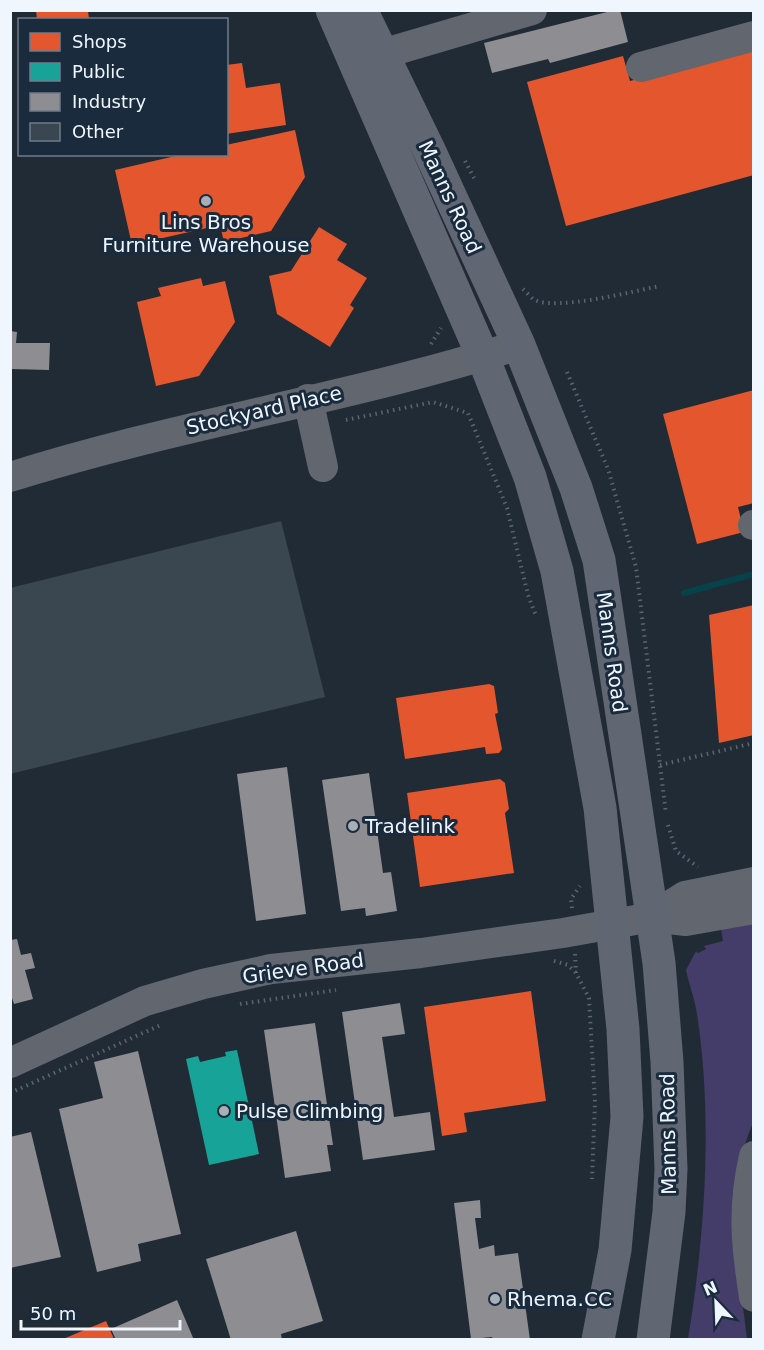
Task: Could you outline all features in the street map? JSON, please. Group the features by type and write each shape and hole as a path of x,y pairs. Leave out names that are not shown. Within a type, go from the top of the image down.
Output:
{"main road":[{"name":"Manns Road","path":"332,10 483,357 530,477 557,570 600,808 610,925 622,1018 627,1117 615,1250 598,1340"},
{"name":"Manns Road","path":"360,10 429,150 519,345 576,488 599,560 659,963 667,1062 671,1169 669,1212 653,1340"},
{"path":"632,1340 639,1308 669,1212"}],"street":[{"path":"382,54 446,33 532,10"},
{"path":"641,67 753,36"},
{"name":"Stockyard Place","path":"10,477 152,437 312,413 519,345"},
{"path":"312,413 323,467"},
{"path":"652,916 685,896 753,882"},
{"path":"652,916 686,921 753,909"},
{"name":"Grieve Road","path":"10,1064 145,1001 203,984 271,969 421,953 610,925 652,916"},
{"path":"753,1156 746,1192 744,1234 753,1297"}],"path":[{"path":"463,158 478,187"},
{"path":"519,284 534,300 549,304 580,301 660,285"},
{"path":"420,347 431,344 443,324"},
{"path":"312,413 433,402 468,413 507,508 528,595 541,627"},
{"path":"660,765 753,743"},
{"path":"674,858 680,856"},
{"path":"685,869 688,863"},
{"path":"572,906 571,899 579,888 581,880"},
{"path":"548,960 568,966 576,973 589,998 593,1049 593,1188"},
{"path":"576,964 576,973"},
{"path":"580,978 587,978"},
{"path":"236,1004 340,989"},
{"path":"10,1093 167,1023"}],"shaded area":[{"path":"753,923 753,1123 744,1148 736,1202 738,1258 747,1339 688,1339 703,1218 706,1135 702,1054 696,1008 686,970 696,951 698,953 706,949 704,946 723,941 721,929"}],"building: Shops":[{"path":"36,10 88,10 89,18 37,18"},
{"path":"754,47 754,175 566,226 527,82 623,56 630,81"},
{"path":"242,63 246,88 280,83 286,125 228,134 228,65"},
{"name":"Lins Bros Furniture Warehouse","path":"295,130 305,177 271,231 224,242 220,225 132,245 115,170 175,156 228,156 228,145"},
{"path":"319,227 347,244 337,260 367,278 350,305 354,308 330,347 277,314 269,276 291,271"},
{"path":"201,278 203,286 225,281 235,322 199,376 156,386 137,302 161,296 158,288"},
{"path":"754,390 754,503 738,507 744,532 697,544 663,414"},
{"path":"754,605 754,735 719,743 709,615"},
{"path":"489,684 494,686 498,713 495,714 502,749 499,753 486,754 485,747 405,759 396,698"},
{"path":"500,779 505,783 509,809 505,813 514,873 420,887 407,793"},
{"path":"531,991 546,1101 464,1113 467,1132 442,1136 424,1007"},
{"path":"106,1321 114,1339 63,1339"}],"building: Public":[{"name":"Pulse Climbing","path":"237,1050 259,1154 209,1165 186,1059 198,1056 200,1062 226,1056 225,1052"}],"building: Industry":[{"path":"620,10 628,42 550,63 548,59 492,73 484,43"},
{"path":"10,331 17,332 16,343 50,343 49,370 10,369"},
{"path":"287,767 306,914 256,921 237,774"},
{"name":"Tradelink","path":"369,773 383,873 391,872 397,911 366,916 365,908 341,911 322,780"},
{"path":"17,939 21,955 31,953 35,968 25,970 33,999 14,1004 10,992 10,940"},
{"path":"400,1003 405,1034 382,1037 394,1117 430,1112 435,1150 363,1160 342,1012"},
{"path":"315,1023 333,1145 327,1145 331,1171 285,1178 264,1030"},
{"path":"138,1051 181,1234 138,1244 141,1261 97,1272 59,1109 103,1098 94,1062"},
{"path":"31,1132 61,1257 10,1268 10,1137"},
{"name":"Rhema.CC","path":"480,1200 481,1218 475,1218 479,1249 494,1245 495,1256 518,1253 530,1340 493,1340 492,1337 471,1339 454,1203"},
{"path":"296,1231 323,1321 281,1334 282,1340 231,1340 206,1259"},
{"path":"177,1300 194,1340 116,1340 111,1329"}],"building: Other":[{"path":"281,521 325,697 10,774 10,588"}],"waterway":[{"path":"684,593 754,574"}],"place":[{"name":"Lins Bros Furniture Warehouse","path":"206,201"},
{"name":"Tradelink","path":"353,826"},
{"name":"Pulse Climbing","path":"224,1111"},
{"name":"Rhema.CC","path":"495,1299"}]}
